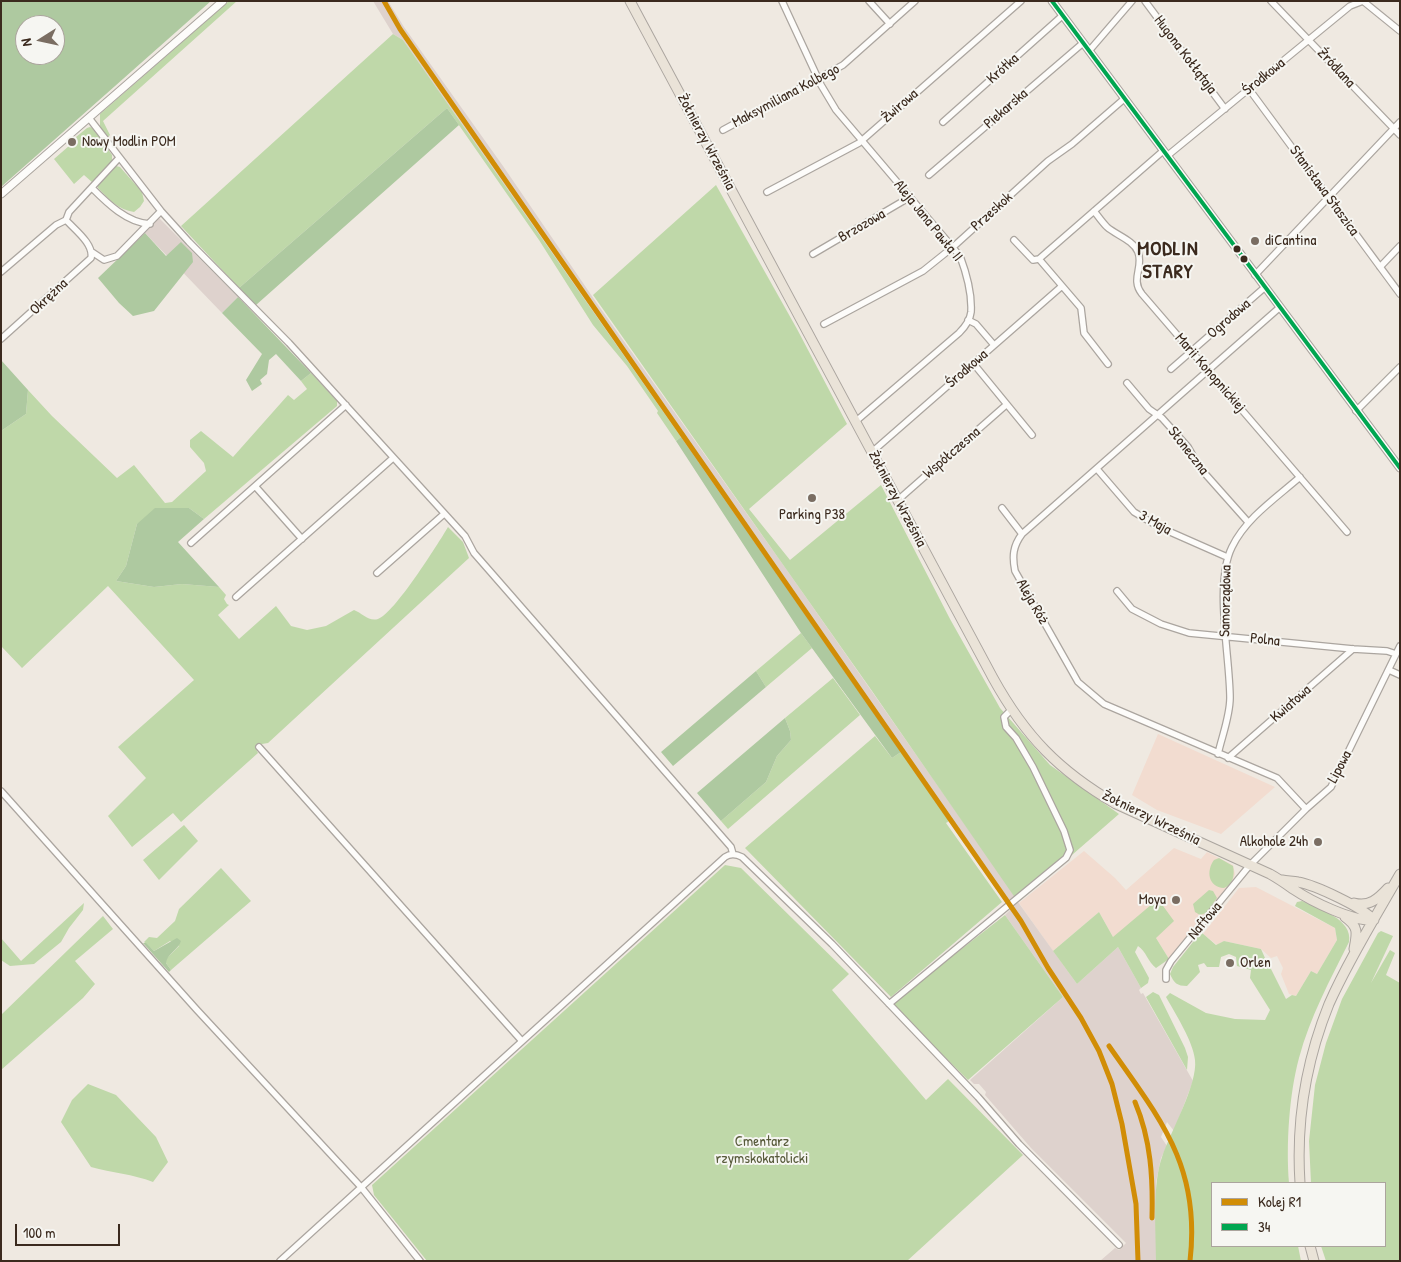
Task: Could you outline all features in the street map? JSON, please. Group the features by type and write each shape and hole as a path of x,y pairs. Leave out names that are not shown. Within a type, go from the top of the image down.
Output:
{"main road":[{"name":"Żołnierzy Września","path":"630,1 988,670 1011,710 1034,739 1053,759 1093,790 1139,815 1282,880 1294,890 1336,912 1360,920 1374,920"},
{"path":"1347,902 1363,905 1372,902 1399,875"},
{"path":"1300,1182 1299,1143 1301,1117 1310,1063 1328,1009 1352,958 1399,875"},
{"name":"Żołnierzy Września","path":"1282,880 1299,882 1347,902 1374,920"},
{"path":"1336,912 1352,922 1356,929 1352,958"},
{"path":"1310,1247 1314,1261"}],"street":[{"path":"1,194 223,1"},
{"name":"Aleja Jana Pawła II","path":"782,1 818,79 836,110 960,256 964,267 970,302 971,314 968,320"},
{"path":"869,1 890,24"},
{"name":"Maksymiliana Kolbego","path":"723,130 844,65 916,1"},
{"name":"Żwirowa","path":"767,192 862,140 1021,1"},
{"path":"1052,1 1400,468"},
{"path":"1089,51 1132,1"},
{"name":"Hugona Kołłątaja","path":"1146,1 1225,108"},
{"name":"Źródlana","path":"1271,1 1400,136"},
{"path":"1363,1 1400,31"},
{"name":"Środkowa","path":"1039,259 1094,211 1249,89 1350,6 1363,1"},
{"name":"Krótka","path":"943,122 1062,16"},
{"name":"Piekarska","path":"929,175 1083,42"},
{"name":"Stanisława Staszica","path":"1249,89 1400,294"},
{"name":"Przeskok","path":"824,324 923,271 953,247 1048,162 1124,99"},
{"path":"89,118 161,211 188,242 289,344 469,542 474,553 731,847 733,854"},
{"path":"1255,275 1400,122"},
{"path":"1,272 56,225 66,220 69,212 119,158"},
{"path":"92,188 110,205 142,223 150,224"},
{"name":"Brzozowa","path":"813,254 910,197"},
{"path":"66,220 89,245 92,252 104,260 117,256 161,211"},
{"name":"Marii Konopnickiej","path":"1094,211 1107,227 1137,249 1139,261 1136,286 1139,290 1347,532"},
{"path":"1014,240 1033,260 1039,259 1081,308 1084,333 1108,364"},
{"path":"1380,267 1400,246"},
{"name":"Okrężna","path":"1,339 91,258 92,252"},
{"name":"Środkowa","path":"872,452 1062,286"},
{"name":"Ogrodowa","path":"1171,370 1264,288"},
{"name":"Aleja Róż","path":"1279,308 1022,534 1013,551 1015,571 1078,682 1104,704 1277,778 1306,809"},
{"path":"855,422 959,333 968,320 976,324 994,345"},
{"path":"973,363 1032,435"},
{"path":"1356,411 1400,367"},
{"name":"Słoneczna","path":"1127,383 1149,409 1157,414 1188,447 1200,468 1248,522"},
{"path":"191,543 346,405"},
{"name":"Współczesna","path":"898,500 1006,405"},
{"path":"236,597 393,458"},
{"name":"3 Maja","path":"1097,469 1134,512 1159,527 1227,557"},
{"name":"Samorządowa","path":"1218,754 1230,700 1225,636 1224,589 1227,557 1248,522 1300,477"},
{"path":"255,486 302,539"},
{"path":"1002,508 1022,534"},
{"path":"376,573 444,514"},
{"name":"Polna","path":"1118,591 1132,609 1161,624 1189,633 1387,651 1396,654"},
{"name":"Lipowa","path":"1250,865 1331,787 1400,646"},
{"name":"Kwiatowa","path":"1228,758 1353,649"},
{"path":"1389,670 1400,676"},
{"path":"889,1004 1066,858 1070,850 1064,831 1033,767 1016,738 1004,723 1004,717 1011,710"},
{"path":"259,747 521,1040"},
{"path":"1,791 190,1003 361,1187 420,1261"},
{"path":"280,1261 521,1040 725,857 733,854 742,857 832,944 978,1097 1019,1144 1119,1245"},
{"name":"Naftowa","path":"1166,979 1166,970 1171,961 1250,865"}],"shaded area":[{"path":"373,1 388,1 404,27 503,166 596,302 1015,896 1006,902 403,40 393,34"},
{"path":"159,218 238,297 222,313 145,233"},
{"path":"1158,734 1275,787 1221,834 1157,810 1132,795"},
{"path":"1174,848 1201,859 1207,852 1233,865 1235,874 1233,880 1169,959 1156,938 1113,937 1099,912 1053,951 1019,903 1084,851 1126,890"},
{"path":"1256,887 1335,928 1337,940 1317,974 1311,971 1296,996 1289,994 1281,974 1283,968 1277,956 1271,958 1261,949 1224,941 1217,945 1203,934 1239,888"},
{"path":"1018,902 1077,984 1118,947 1141,988 1139,990 1141,994 1143,993 1193,1081 1174,1131 1167,1122 1161,1137 1167,1146 1161,1158 1156,1182 1156,1261 1100,1261 1115,1248 1119,1250 1126,1243 1031,1148 985,1095 986,1092 979,1084 974,1084 970,1080 1063,997 1005,915"}],"green space":[{"path":"1,1 211,1 1,187"},
{"path":"229,1 237,1 103,121 110,135 107,138 100,126 100,114"},
{"path":"393,34 403,40 681,437 676,441 627,366 593,325 539,240 447,108 239,288 181,226"},
{"path":"447,108 459,125 256,305 239,288"},
{"path":"90,127 94,129 112,155 112,162 93,183 84,175 74,184 54,159 77,139 76,137"},
{"path":"116,166 120,167 142,192 144,201 134,212 110,200 98,188 98,185"},
{"path":"716,185 797,329 847,424 749,509 790,560 881,485 950,619 1000,708 1050,765 1119,814 1018,902 593,295"},
{"path":"145,233 166,256 181,242 192,253 193,262 154,311 133,316 98,278"},
{"path":"238,297 311,373 301,381 276,354 269,360 267,374 260,380 262,384 252,391 246,380 262,354 222,313"},
{"path":"1,360 28,390 26,414 1,431"},
{"path":"311,373 337,401 337,406 204,519 189,508 137,524 126,566 116,581 154,587 182,584 219,587 226,595 224,599 229,605 218,615 239,639 276,606 291,626 307,630 326,626 354,610 369,618 378,619 405,592 448,527 463,542 469,558 268,743 262,744 256,749 258,753 181,822 173,813 132,847 108,816 146,778 118,747 194,680 108,586 22,668 1,646 1,431 26,414 28,390 52,416 117,478 134,465 165,503 172,502 206,471 204,463 190,447 190,440 201,431 233,457 288,395 294,400 307,389 301,381"},
{"path":"681,437 901,752 892,758 801,633 676,441"},
{"path":"155,508 189,508 204,519 178,542 219,587 182,584 154,587 116,581 126,566 137,524"},
{"path":"801,633 812,648 766,687 756,671"},
{"path":"756,671 766,687 673,766 661,752"},
{"path":"833,678 860,715 728,829 721,821 766,782 777,756 791,740 785,718"},
{"path":"785,718 791,740 777,756 766,782 721,821 697,793"},
{"path":"875,736 892,758 901,752 949,821 946,823 1002,902 891,997 745,848"},
{"path":"184,825 198,841 159,880 143,860"},
{"path":"1219,858 1233,866 1233,879 1224,888 1212,882 1209,873 1211,864"},
{"name":"Cmentarz rzymskokatolicki","path":"725,865 741,868 849,974 832,990 926,1100 948,1079 1023,1155 907,1261 427,1261 374,1195 372,1185"},
{"path":"221,868 251,901 171,970 166,963 166,959 179,946 170,941 154,951 144,942 149,937 157,938 175,921 179,909"},
{"path":"1209,890 1213,891 1217,898 1206,913 1200,915 1195,912 1193,904"},
{"path":"1158,899 1174,921 1156,938 1169,959 1156,968 1138,946 1135,952 1149,978 1148,983 1141,988 1118,947 1077,984 1053,951 1099,912 1113,937"},
{"path":"1302,901 1325,911 1340,921 1346,927 1349,934 1349,942 1315,1013 1299,1058 1289,1120 1289,1182 1211,1182 1211,1247 1298,1247 1301,1261 1156,1261 1155,1208 1159,1168 1188,1095 1195,1070 1194,1053 1191,1045 1184,1028 1166,997 1170,993 1206,1013 1235,1019 1265,1020 1270,1010 1250,978 1251,970 1237,966 1236,957 1229,954 1221,957 1219,967 1207,967 1204,963 1198,965 1200,972 1187,986 1176,983 1170,974 1173,967 1201,932 1216,945 1224,941 1261,949 1265,958 1261,961 1264,964 1268,963 1286,999 1292,995 1296,996 1311,971 1317,974 1337,940 1335,928 1295,906 1297,902"},
{"path":"84,903 83,910 61,942 34,964 10,966 1,960 1,938 21,961"},
{"path":"1005,915 1063,997 968,1080 892,1005"},
{"path":"103,916 113,929 75,961 95,984 83,998 1,1070 1,1015"},
{"path":"1381,931 1393,936 1371,983 1390,950 1395,953 1386,975 1400,983 1400,1261 1326,1261 1321,1247 1386,1247 1386,1182 1311,1182 1309,1141 1315,1085 1326,1043 1342,999 1378,933"},
{"path":"177,938 181,941 168,957 166,963 171,970 169,972 143,943 146,943 154,951"},
{"path":"1153,992 1159,995 1185,1048 1188,1057 1187,1070 1146,997"},
{"path":"88,1084 116,1095 156,1137 168,1162 153,1182 91,1167 61,1122 72,1100"}],"rail line":[{"name":"R1","path":"384,1 400,29 1021,921 1048,968 1081,1018 1099,1051 1112,1084 1122,1124 1136,1204 1138,1261"},
{"name":"R1","path":"1109,1046 1160,1121 1173,1145 1183,1170 1189,1198 1192,1227 1190,1261"},
{"name":"R1","path":"1135,1102 1148,1145 1152,1188 1152,1218"}],"transit line":[{"name":"34","path":"1052,1 1400,468"}],"place":[{"name":"Nowy Modlin POM","path":"72,142"},
{"name":"diCantina","path":"1255,241"},
{"name":"Parking P38","path":"812,498"},
{"name":"Alkohole 24h","path":"1318,842"},
{"name":"Moya","path":"1176,900"},
{"name":"Orlen","path":"1230,963"}],"district":[{"name":"MODLIN STARY","path":"1168,262"}]}
